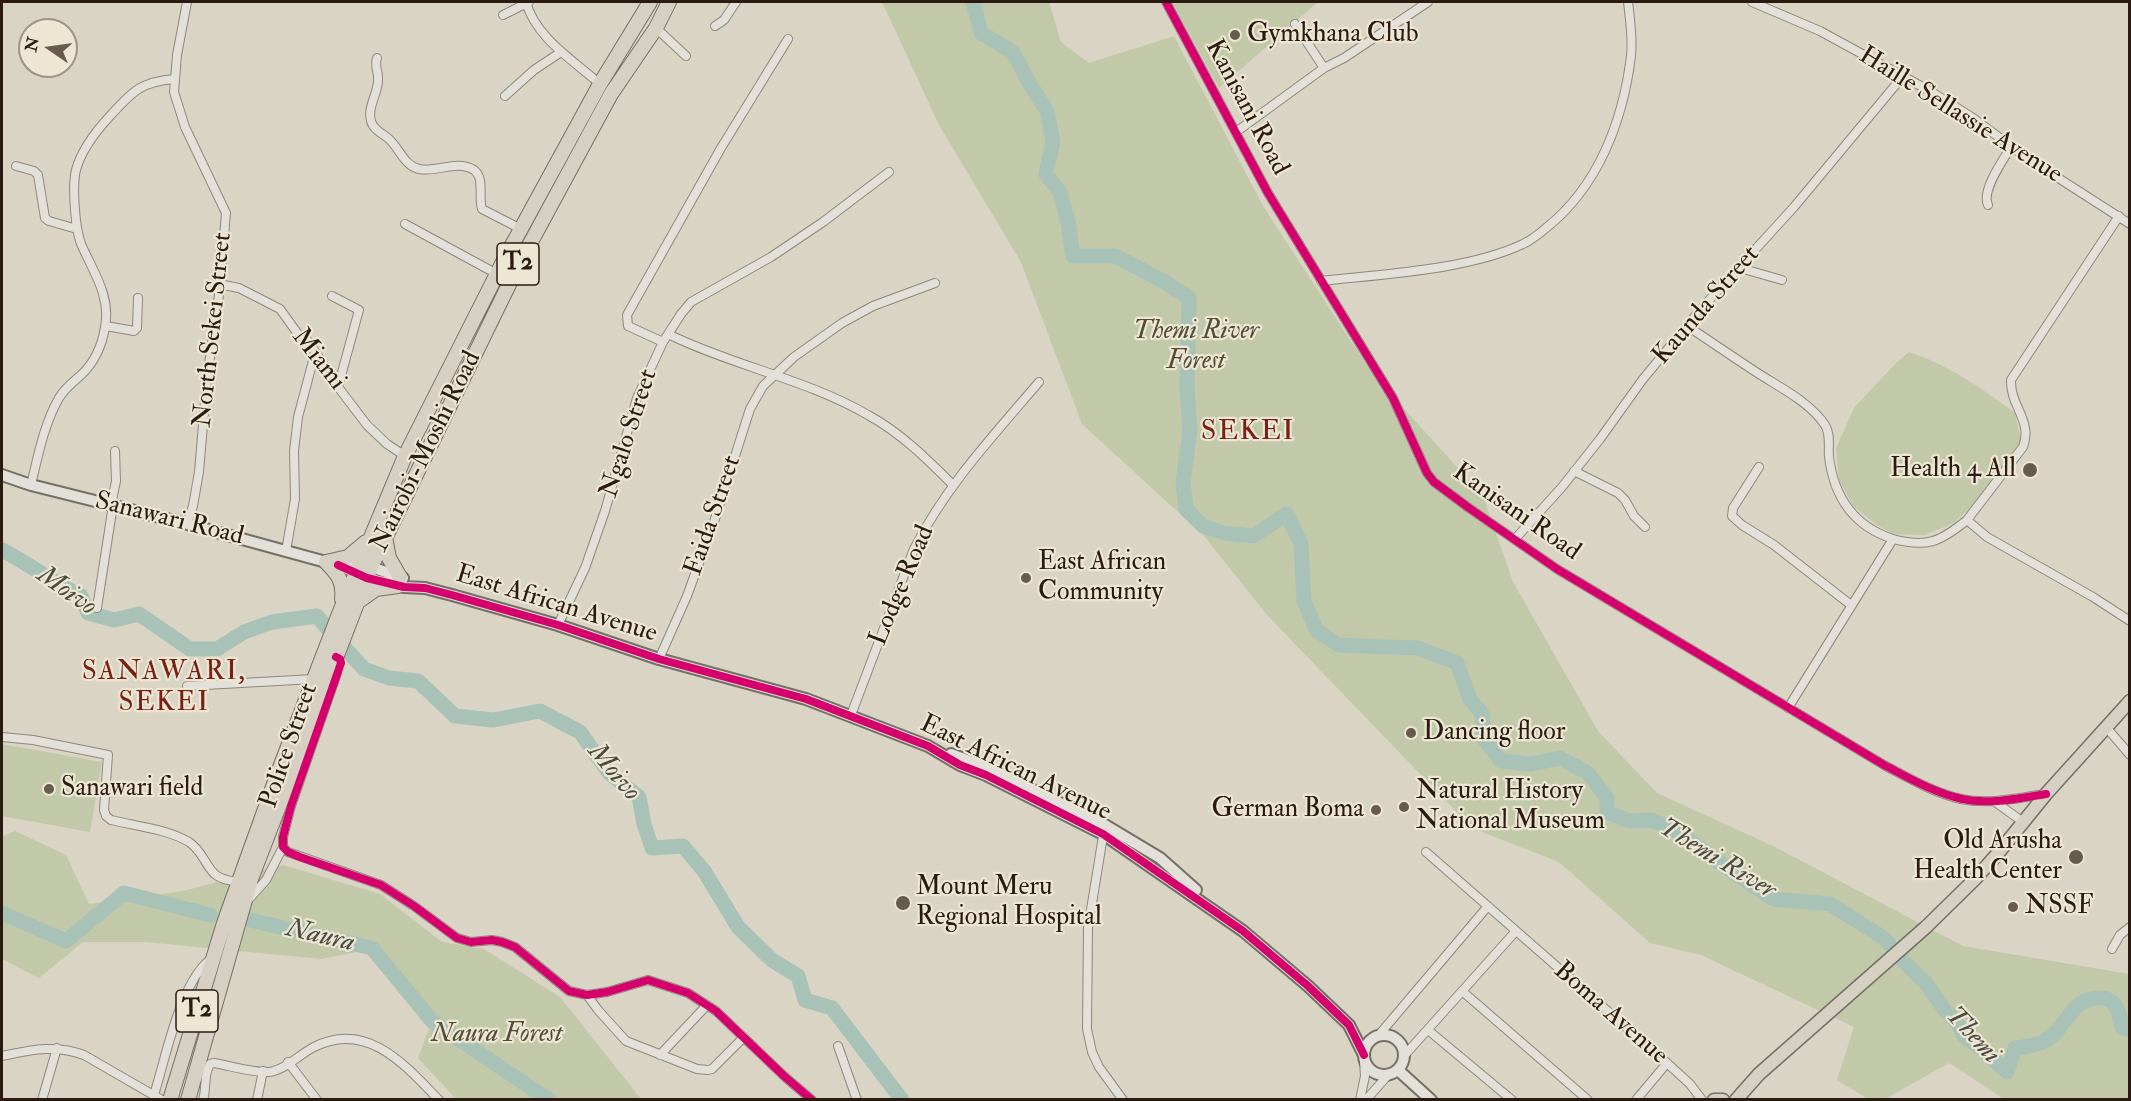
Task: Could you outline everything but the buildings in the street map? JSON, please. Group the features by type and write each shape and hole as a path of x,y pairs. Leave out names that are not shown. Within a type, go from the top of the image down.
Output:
{"highway":[{"name":"Nairobi-Moshi Road","path":"188,1100 251,879 358,602 370,538 405,456 497,273 600,84 650,2"},
{"name":"Nairobi-Moshi Road","path":"170,1100 238,882 339,614 385,537 518,266 611,94 656,28 669,2"},
{"path":"358,602 376,589 399,581 385,537"},
{"path":"339,614 344,587 332,563 354,554 370,538"}],"main road":[{"path":"1736,1100 1759,1074 1898,952 1976,878 2046,794 2130,701"},
{"path":"1714,1100 1724,1100"}],"street":[{"name":"North Sekei Street","path":"186,524 193,506 199,472 226,213 177,106 174,79 187,2"},
{"path":"503,15 527,2 531,17 538,28 600,84"},
{"path":"715,26 724,20 736,2"},
{"name":"Kanisani Road","path":"1166,2 1268,193 1393,398 1426,473 1434,482 1598,594 1863,754 1928,787 1962,799 1994,801 2046,794"},
{"path":"1236,132 1324,68 1344,58 1428,2"},
{"path":"1322,281 1451,265 1501,252 1533,238 1567,210 1585,188 1605,152 1622,103 1631,54 1628,2"},
{"name":"Haille Sellassie Avenue","path":"1752,2 1820,31 1903,76 1960,110 2011,147 2130,224"},
{"path":"1295,24 1324,68"},
{"path":"656,28 686,56"},
{"path":"663,342 628,326 627,315 721,148 788,39"},
{"path":"505,96 534,70 561,51"},
{"path":"377,58 375,68 378,82 370,119 373,127 390,140 413,167 424,170 464,166 476,171 480,179 482,209 521,229"},
{"name":"Kaunda Street","path":"1515,539 1600,439 1643,379 1687,326 1794,207 1903,76"},
{"path":"32,485 41,443 60,396 93,362 106,326 105,297 81,244 77,229 76,170 87,147 104,122 136,89 161,80 174,79"},
{"path":"1988,206 1986,201 1988,189 2011,147"},
{"path":"16,166 34,171 38,175 45,218 77,229"},
{"name":"Ngalo Street","path":"558,625 585,567 605,511 637,398 663,342 691,302 771,257 833,215 889,172"},
{"path":"1687,326 1789,393 1816,414 1827,427 1831,470 1841,501 1852,513 1882,536 1911,544 1939,541 1967,520 2023,447 2026,426 2010,390 2011,380 2119,216"},
{"path":"405,224 497,273"},
{"path":"1740,268 1782,280"},
{"name":"Faida Street","path":"659,659 687,596 710,533 750,409 763,386 799,353 856,315 892,298 935,283"},
{"name":"Miami","path":"219,284 239,288 280,309 298,334 309,342 338,387 367,425 387,444 405,456"},
{"path":"332,296 359,310 338,387"},
{"path":"106,326 134,331 137,328 138,298"},
{"path":"668,334 698,348 829,396 868,414 903,438 953,485"},
{"path":"286,551 295,499 294,451 298,417 315,353"},
{"name":"Lodge Road","path":"851,716 914,549 927,523 975,455 1039,382"},
{"path":"97,608 116,481 116,451"},
{"path":"1759,466 1733,508 1732,516 1774,545 1851,605"},
{"path":"1574,471 1618,493 1645,527"},
{"name":"Sanawari Road","path":"2,474 32,485 399,581"},
{"path":"1967,520 1987,537 2093,597 2130,621"},
{"path":"1788,708 1893,539"},
{"name":"East African Avenue","path":"399,581 558,625 659,659 806,699 990,769 1160,858 1308,986 1349,1025"},
{"name":"Police Street","path":"336,657 340,659 340,663 291,806 282,837 283,847 300,857 381,885 457,938 471,942 492,940 515,947 569,991 587,995"},
{"path":"187,686 314,679"},
{"path":"2106,727 2130,755"},
{"path":"2,737 24,738 108,755 106,816 111,820 174,836 190,843 205,858 213,873 222,879 238,882"},
{"path":"1994,801 2023,822"},
{"path":"1104,830 1088,928 1087,1029 1092,1052 1099,1067 1123,1100"},
{"path":"244,904 266,880 283,847"},
{"path":"1360,1100 1365,1076 1364,1058 1367,1045 1488,906 1426,852"},
{"name":"Boma Avenue","path":"1488,906 1690,1084 1702,1100"},
{"path":"2112,948 2120,935 2130,927"},
{"path":"1366,1100 1516,931"},
{"path":"2,1056 44,1048 70,1050 84,1055 158,1097 184,996 194,977 213,957"},
{"path":"743,1038 712,1068 697,1069 626,1041 587,995 624,989 648,980 688,993 707,1005 812,1100"},
{"path":"1462,991 1588,1100"},
{"path":"660,1055 707,1005"},
{"path":"1349,1025 1376,1037 1391,1036 1403,1051 1403,1058"},
{"path":"1349,1025 1371,1071 1376,1074 1393,1072 1431,1100"},
{"path":"1428,1029 1512,1100"},
{"path":"203,1100 206,1091 206,1074 210,1064 262,1071 280,1069 323,1042 334,1039 365,1041 377,1046 399,1060 439,1100"},
{"path":"838,1046 857,1100"},
{"path":"42,1100 57,1048"},
{"path":"288,1062 317,1100"},
{"path":"1636,1100 1667,1064"},
{"path":"257,1100 262,1071"}],"green space":[{"name":"Themi River Forest","path":"882,2 1049,2 1061,42 1089,63 1174,36 1263,206 1371,372 1483,496 1513,582 1598,731 1657,793 1775,847 1963,946 2129,974 2129,1099 2004,1099 1949,1063 1885,1099 1868,1099 1837,1080 1854,1027 1701,955 1650,943 1559,862 1472,828 1267,615 1204,536 1082,424 1021,262 939,125"},
{"name":"Gymkhana Club","path":"1172,2 1318,2 1219,88"},
{"path":"1909,352 1951,370 2015,413 2021,441 1978,500 1954,523 1925,535 1894,534 1877,525 1853,506 1839,480 1836,448 1854,408"},
{"name":"Sanawari field","path":"2,744 102,762 90,832 2,816"},
{"name":"Naura Forest","path":"15,831 66,855 89,904 183,891 283,865 380,894 442,942 484,949 560,997 641,1099 456,1099 418,1058 432,1021 372,949 321,959 145,942 83,942 39,978 2,959 2,837"}],"waterway":[{"name":"Themi River","path":"973,2 981,33 1013,52 1047,111 1053,141 1046,174 1060,193 1068,222 1073,256 1115,256 1165,282 1189,298 1187,390 1190,430 1183,482 1186,509 1203,526 1224,533 1253,536 1287,514 1301,544 1304,601 1317,631 1339,645 1418,648 1457,663 1470,699 1482,714 1484,739 1501,761 1531,764 1560,758 1588,773 1607,798 1607,812 1629,821 1652,820 1679,832 1773,899 1830,904 1884,938 1926,983 1944,1009 1958,1024 1964,1036 2007,1072 2015,1048 2037,1044 2051,1037 2075,1009 2090,999 2100,998 2110,1001 2119,1012 2122,1028 2126,1029 2130,1023"},
{"name":"Moivo","path":"2,550 81,596 88,613 114,620 139,614 190,649 217,649 244,632 272,622 317,616 328,629"},
{"name":"Moivo","path":"345,648 364,669 389,678 418,681 455,716 493,720 540,711 580,732 609,773 639,797 644,824 652,848 683,846 704,871 738,927 772,960 798,976 805,1000 832,1008 902,1100"},
{"name":"Naura","path":"2,913 66,941 124,893 210,915"},
{"name":"Naura","path":"250,920 372,948 432,1021 549,1100"}],"cycle path":[{"path":"1166,2 1268,193 1393,398 1427,473 1434,482 1557,569 1912,780 1942,793 1972,801 2004,800 2046,794"},
{"path":"338,565 367,578 452,595 558,625 659,659 806,699 928,746 960,765 986,775 1103,834 1243,931 1308,986 1349,1025 1364,1055"},
{"path":"336,657 341,663 291,806 283,837 283,847 288,852 381,885 457,938 471,942 492,940 515,947 569,991 587,995 607,992 648,980 688,993 716,1011 812,1100"}],"place":[{"name":"Gymkhana Club","path":"1235,35"},
{"name":"Health 4 All","path":"2030,470"},
{"name":"East African Community","path":"1026,578"},
{"name":"Dancing floor","path":"1411,733"},
{"name":"Sanawari field","path":"49,789"},
{"name":"Natural History National Museum","path":"1404,807"},
{"name":"German Boma","path":"1376,810"},
{"name":"Old Arusha Health Center","path":"2076,857"},
{"name":"Mount Meru Regional Hospital","path":"903,903"},
{"name":"NSSF","path":"2013,907"}],"district":[{"name":"SEKEI","path":"1248,433"},
{"name":"SANAWARI, SEKEI","path":"164,688"}],"water label":[{"name":"Themi","path":"1972,1036"}]}
